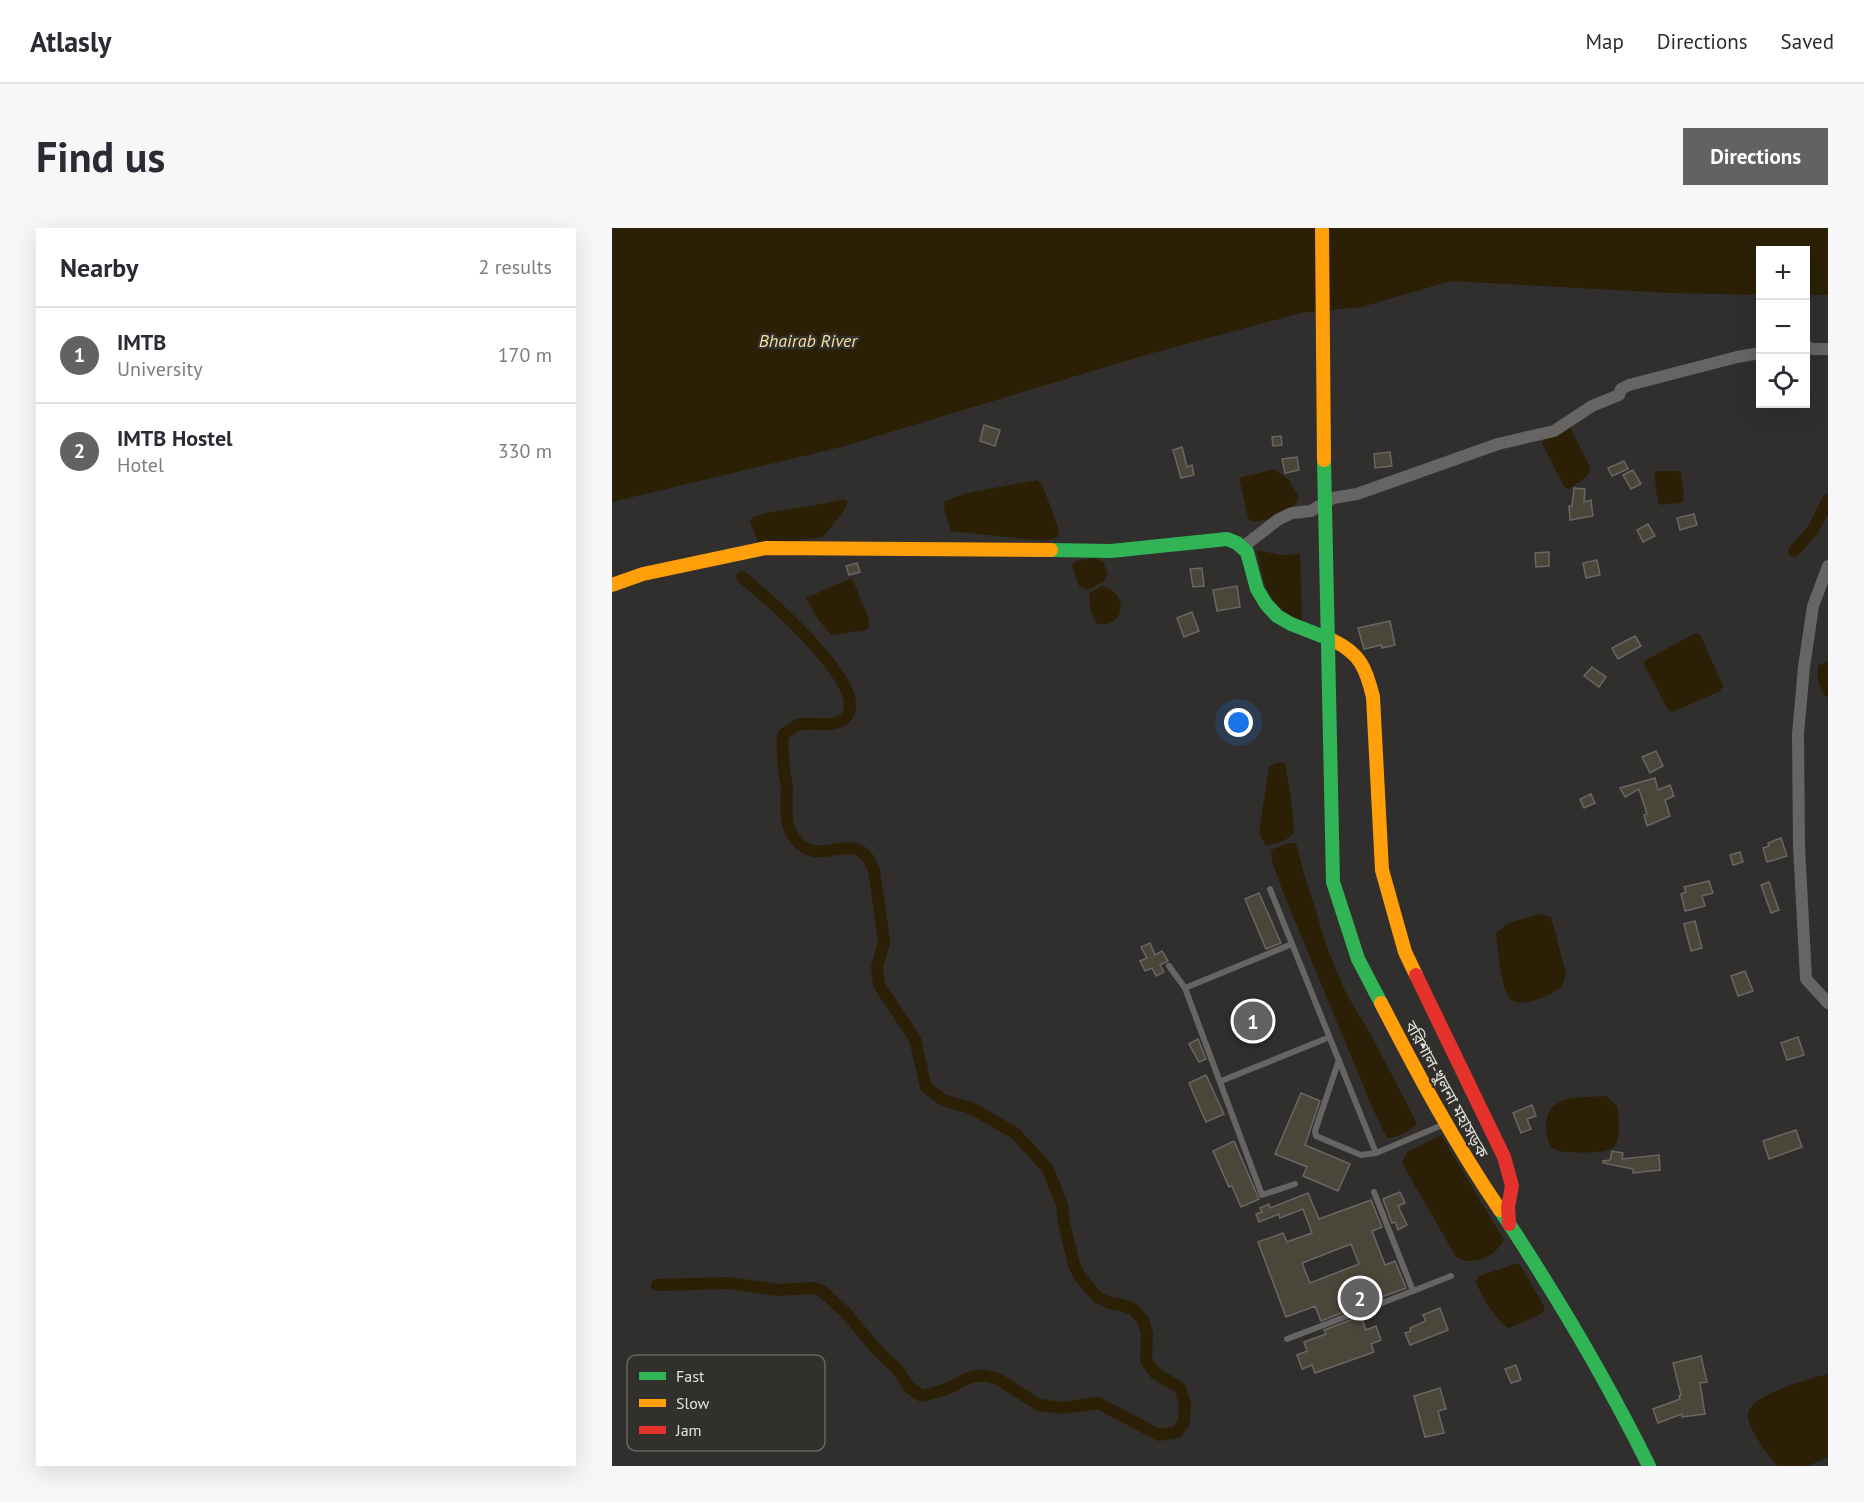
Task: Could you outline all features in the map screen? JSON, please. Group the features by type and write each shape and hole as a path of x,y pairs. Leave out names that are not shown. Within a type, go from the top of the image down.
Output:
{"main road":[{"name":"বরিশাল-খুলনা মহাসড়ক","path":"1322,228 1324,463 1333,882 1358,959 1418,1073 1479,1180 1548,1282 1616,1399 1649,1466"},
{"path":"612,585 643,574 766,548 1111,551 1227,539 1244,546 1250,555 1255,585 1274,614 1289,624 1343,645 1359,656 1369,673 1373,697 1382,870 1389,899 1405,952 1504,1157 1512,1186 1508,1207 1509,1224"}],"street":[{"path":"1810,348 1828,349"},
{"path":"1244,546 1280,519 1292,513 1311,511 1333,498 1357,494 1498,444 1554,432 1592,406 1619,395 1621,389 1629,385 1756,354"},
{"path":"1828,566 1813,606 1804,667 1798,734 1799,846 1806,980 1828,1003"}],"lane":[{"path":"1270,889 1376,1153"},
{"path":"1185,988 1292,944"},
{"path":"1169,966 1185,988 1262,1195 1295,1184"},
{"path":"1221,1081 1325,1039"},
{"path":"1339,1060 1315,1131 1316,1136 1361,1155 1376,1153 1440,1126"},
{"path":"1374,1192 1413,1291"},
{"path":"1287,1339 1451,1276"}],"water":[{"name":"Bhairab River","path":"612,228 1828,228 1828,295 1810,295 1810,246 1756,246 1756,295 1671,293 1451,281 1362,307 1301,313 1142,356 841,447 612,502"},
{"path":"1569,426 1591,469 1587,476 1569,489 1564,487 1542,443"},
{"path":"1274,469 1289,480 1299,498 1285,513 1252,522 1248,518 1239,478"},
{"path":"1654,472 1681,473 1684,499 1682,502 1662,505 1658,503"},
{"path":"1037,480 1042,484 1058,527 1059,537 1043,541 951,531 944,508 945,501 967,493"},
{"path":"845,499 848,502 845,509 823,537 758,542 750,522 753,517 764,514"},
{"path":"1257,550 1280,555 1300,554 1302,621 1290,615 1274,601 1265,583"},
{"path":"1095,558 1103,562 1108,574 1103,582 1087,590 1079,586 1072,565 1076,561"},
{"path":"852,578 868,617 869,627 866,630 831,635 817,618 806,598"},
{"path":"1101,586 1110,589 1120,601 1119,615 1107,624 1097,624 1089,602 1089,594"},
{"path":"1696,633 1701,636 1723,686 1720,691 1673,712 1668,710 1644,661"},
{"path":"1828,661 1828,698 1820,688 1817,674 1818,666"},
{"path":"1276,763 1285,763 1294,832 1286,840 1266,846 1259,833 1269,767"},
{"path":"1294,843 1297,846 1328,950 1346,993 1371,1035 1417,1123 1407,1131 1391,1138 1387,1138 1373,1109 1272,861 1273,849"},
{"path":"1540,914 1551,917 1566,973 1564,980 1561,987 1544,997 1528,1002 1514,1001 1509,998 1504,986 1496,933 1508,923"},
{"path":"1606,1096 1618,1107 1619,1135 1613,1148 1593,1152 1574,1152 1558,1151 1552,1147 1546,1128 1548,1117 1558,1103 1576,1098"},
{"path":"1441,1135 1504,1240 1495,1251 1483,1259 1469,1261 1456,1257 1402,1163 1407,1152"},
{"path":"1519,1263 1544,1306 1544,1310 1541,1314 1509,1328 1489,1307 1476,1281 1479,1276"},
{"path":"1828,1374 1828,1457 1808,1466 1778,1466 1764,1449 1751,1427 1748,1414 1751,1407 1782,1388"}],"building":[{"path":"984,425 1000,430 995,446 980,441"},
{"path":"1281,436 1282,445 1273,446 1272,437"},
{"path":"1182,447 1187,467 1192,465 1194,475 1181,478 1173,450"},
{"path":"1390,452 1392,466 1375,468 1374,454"},
{"path":"1297,457 1299,470 1285,473 1282,459"},
{"path":"1624,461 1628,469 1612,476 1608,468"},
{"path":"1633,470 1641,484 1631,489 1623,475"},
{"path":"1574,488 1585,489 1584,502 1591,500 1593,516 1570,520 1569,506 1572,506"},
{"path":"1694,514 1697,525 1680,530 1677,518"},
{"path":"1648,524 1655,536 1643,542 1637,530"},
{"path":"1549,552 1549,566 1536,567 1535,553"},
{"path":"1597,560 1600,575 1586,578 1583,563"},
{"path":"857,563 860,572 849,575 846,566"},
{"path":"1202,568 1204,586 1193,587 1190,569"},
{"path":"1237,586 1240,607 1217,611 1213,590"},
{"path":"1192,612 1199,631 1184,637 1177,618"},
{"path":"1390,621 1395,645 1364,649 1358,628"},
{"path":"1635,636 1641,646 1618,659 1612,648"},
{"path":"1592,667 1606,677 1599,687 1584,676"},
{"path":"1656,751 1663,766 1650,773 1642,757"},
{"path":"1655,778 1658,790 1670,785 1674,796 1665,800 1670,816 1647,826 1644,815 1647,814 1639,789 1625,797 1620,788"},
{"path":"1591,794 1595,803 1584,808 1580,799"},
{"path":"1781,838 1787,856 1767,862 1763,848 1769,846 1768,843"},
{"path":"1740,852 1743,862 1733,865 1730,855"},
{"path":"1709,881 1713,893 1702,896 1705,906 1685,911 1681,894 1686,892 1684,887"},
{"path":"1769,882 1779,910 1771,913 1761,885"},
{"path":"1259,893 1281,943 1266,949 1245,899"},
{"path":"1695,921 1702,948 1691,951 1684,924"},
{"path":"1150,943 1155,955 1162,951 1168,961 1160,965 1164,972 1156,976 1152,968 1145,971 1140,961 1147,958 1141,947"},
{"path":"1745,971 1753,991 1738,996 1731,976"},
{"path":"1798,1037 1804,1055 1787,1060 1781,1043"},
{"path":"1198,1039 1206,1059 1199,1062 1189,1044"},
{"path":"1206,1075 1224,1114 1206,1122 1189,1083"},
{"path":"1301,1093 1320,1101 1305,1145 1350,1164 1338,1191 1303,1176 1307,1167 1275,1154"},
{"path":"1532,1105 1536,1116 1527,1119 1531,1129 1521,1133 1513,1113"},
{"path":"1796,1130 1802,1147 1769,1159 1763,1141"},
{"path":"1234,1141 1259,1199 1241,1207 1213,1151"},
{"path":"1612,1151 1623,1153 1622,1159 1659,1155 1660,1170 1633,1173 1633,1169 1603,1163 1603,1161 1610,1160"},
{"path":"1400,1192 1405,1203 1398,1206 1407,1225 1398,1230 1395,1222 1392,1223 1383,1199"},
{"path":"1308,1193 1319,1219 1371,1200 1382,1227 1372,1231 1385,1265 1395,1261 1406,1288 1379,1298 1375,1286 1354,1294 1359,1306 1321,1321 1315,1306 1286,1317 1258,1242 1283,1233 1287,1242 1312,1233 1303,1209 1280,1218 1279,1214 1259,1222 1256,1214 1262,1212 1260,1208 1269,1204 1270,1208","holes":["1351,1244 1359,1264 1310,1283 1302,1263"]},
{"path":"1440,1308 1448,1330 1410,1345 1405,1333 1411,1331 1410,1328 1426,1321 1423,1315"},
{"path":"1361,1316 1366,1330 1376,1326 1381,1340 1371,1344 1374,1352 1315,1373 1312,1365 1302,1369 1297,1355 1307,1351 1304,1342 1326,1334 1324,1330"},
{"path":"1701,1356 1707,1382 1700,1383 1705,1414 1682,1417 1682,1414 1658,1423 1653,1409 1680,1399 1681,1395 1673,1363"},
{"path":"1516,1365 1521,1380 1511,1383 1505,1369"},
{"path":"1440,1388 1446,1409 1438,1411 1444,1433 1425,1437 1414,1396"}],"waterway":[{"path":"1794,551 1813,530 1828,500"},
{"path":"657,1285 729,1283 777,1290 812,1288 821,1290 845,1312 876,1349 897,1369 909,1387 922,1396 982,1375 998,1379 1039,1405 1063,1408 1098,1403 1159,1435 1177,1432 1184,1422 1185,1404 1180,1388 1155,1373 1146,1360 1147,1334 1143,1320 1133,1309 1097,1297 1080,1277 1074,1265 1062,1205 1048,1169 1015,1133 971,1108 943,1100 926,1087 915,1039 879,985 877,967 884,943 874,870 867,856 858,850 848,848 816,851 806,848 792,834 787,815 783,735 798,725 839,722 844,719 850,706 845,688 832,666 792,622 742,577"}],"traffic: fast":[{"path":"1324,460 1329,692"},
{"path":"1051,550 1111,551 1227,539 1237,543 1247,552 1257,589 1277,616 1332,640"},
{"path":"1329,692 1333,882 1358,959 1381,1003"},
{"path":"1500,1210 1579,1336 1649,1466"}],"traffic: slow":[{"path":"1322,228 1324,460"},
{"path":"612,585 643,574 766,548 1051,550"},
{"path":"1332,640 1349,650 1360,662 1368,678 1373,697 1382,870 1405,952 1416,975"},
{"path":"1381,1003 1437,1108 1467,1160 1500,1210"}],"traffic: jam":[{"path":"1416,975 1504,1157 1512,1186 1508,1207 1509,1224"}],"place":[{"name":"IMTB","path":"1253,1021"},
{"name":"IMTB Hostel","path":"1360,1298"}]}
